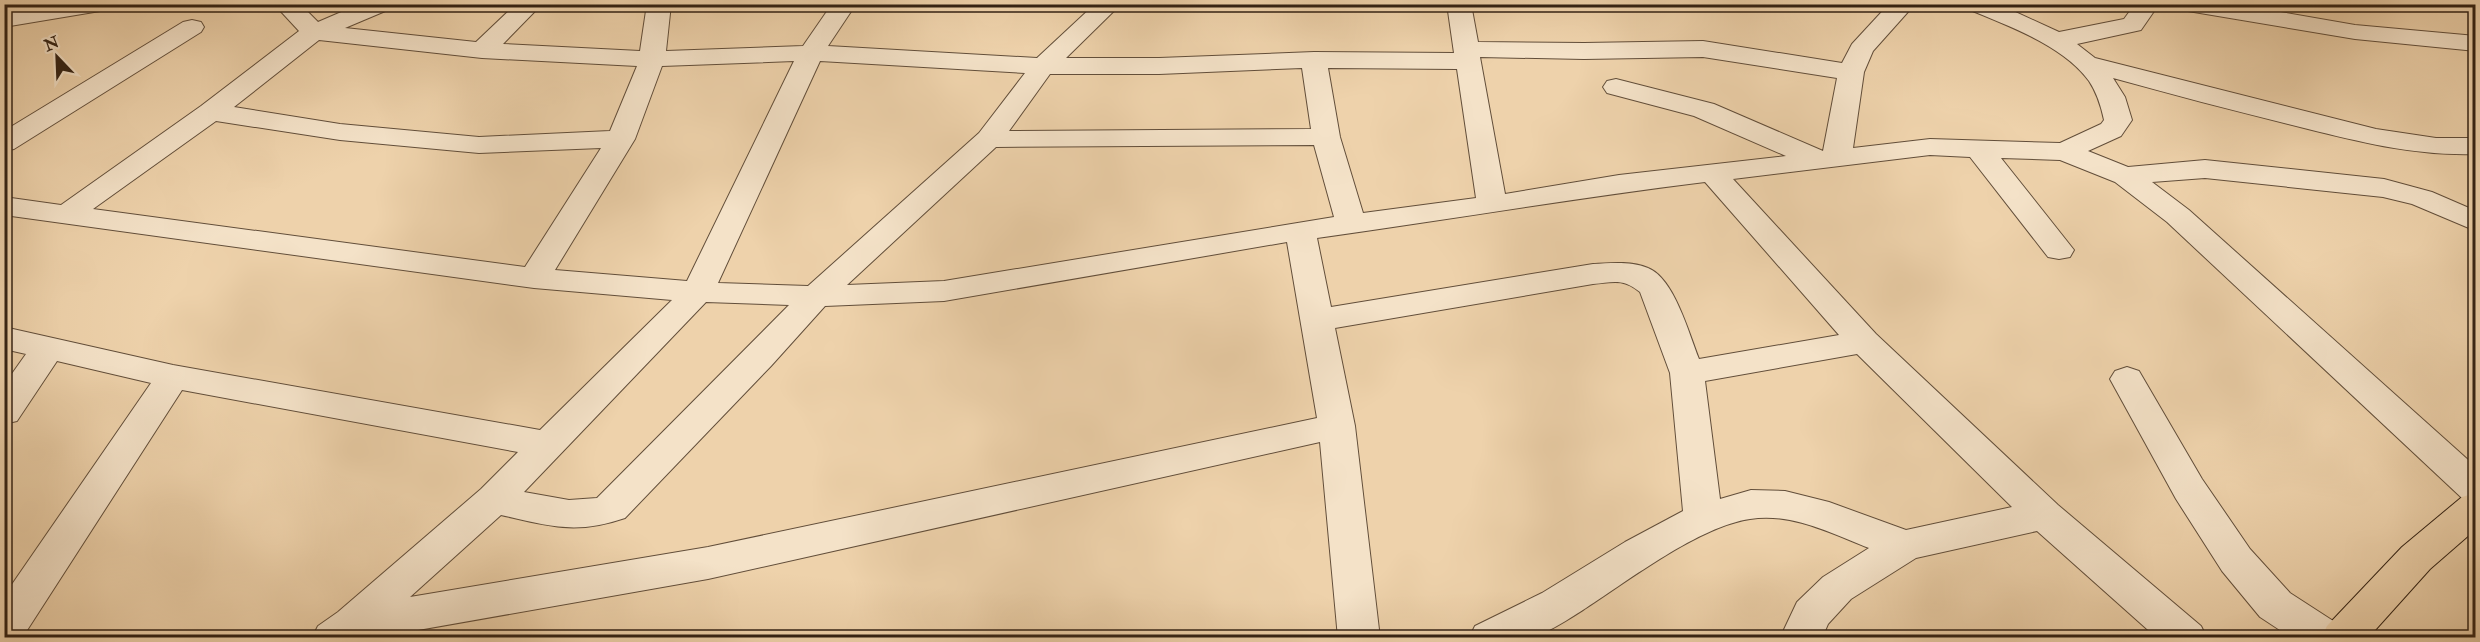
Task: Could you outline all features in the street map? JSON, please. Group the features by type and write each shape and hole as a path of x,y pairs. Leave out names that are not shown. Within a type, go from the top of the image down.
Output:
{"highway":[{"path":"2342,638 2416,558 2475,507"}],"street":[{"path":"4,20 41,10 100,4"},
{"path":"286,4 314,32 482,50 652,59 811,53 1043,66 1159,66 1703,49 1851,72"},
{"path":"67,214 211,111 314,32 382,4"},
{"path":"482,50 530,4"},
{"path":"534,278 621,138 652,59 659,4"},
{"path":"343,631 494,499 698,292 811,53 844,4"},
{"path":"494,499 582,516 600,513 611,508 759,358 816,296 989,139 1043,66 1109,4"},
{"path":"1459,4 1492,205"},
{"path":"1829,160 1851,72 1862,50 1903,4"},
{"path":"1976,4 2031,27 2090,64 2267,111 2385,139 2431,145 2475,146"},
{"path":"2054,41 2132,25 2146,4"},
{"path":"2188,4 2355,32 2475,45"},
{"path":"4,40 41,10"},
{"path":"4,143 192,27"},
{"path":"1314,60 1326,137 1351,223"},
{"path":"2064,152 2110,130 2118,120 2111,97 2090,64"},
{"path":"1616,87 1704,110 1829,160"},
{"path":"211,111 340,132 479,145 621,138"},
{"path":"989,139 1326,137"},
{"path":"10,210 67,214 534,278 698,292 816,296 944,291 1351,223 1492,205 1619,184 1712,172 1930,147 2064,152 2125,176 2178,216 2475,489"},
{"path":"1978,148 2059,250"},
{"path":"2125,176 2205,169 2384,188 2422,198 2475,222"},
{"path":"1712,172 1864,342 2044,515 2186,638"},
{"path":"1300,231 1336,426 1359,638"},
{"path":"1317,320 1593,274 1621,272 1639,274 1654,288 1686,373 1703,518"},
{"path":"4,338 172,377 549,445"},
{"path":"1686,373 1864,342"},
{"path":"4,412 49,347"},
{"path":"9,623 172,377"},
{"path":"2127,380 2189,489 2236,560 2275,606 2326,638"},
{"path":"343,631 708,563 1336,426"},
{"path":"1490,638 1557,605 1639,553 1703,518 1751,504 1785,505 1815,512 1905,545"},
{"path":"1801,638 1812,614 1837,588 1905,545 2044,515"}]}
